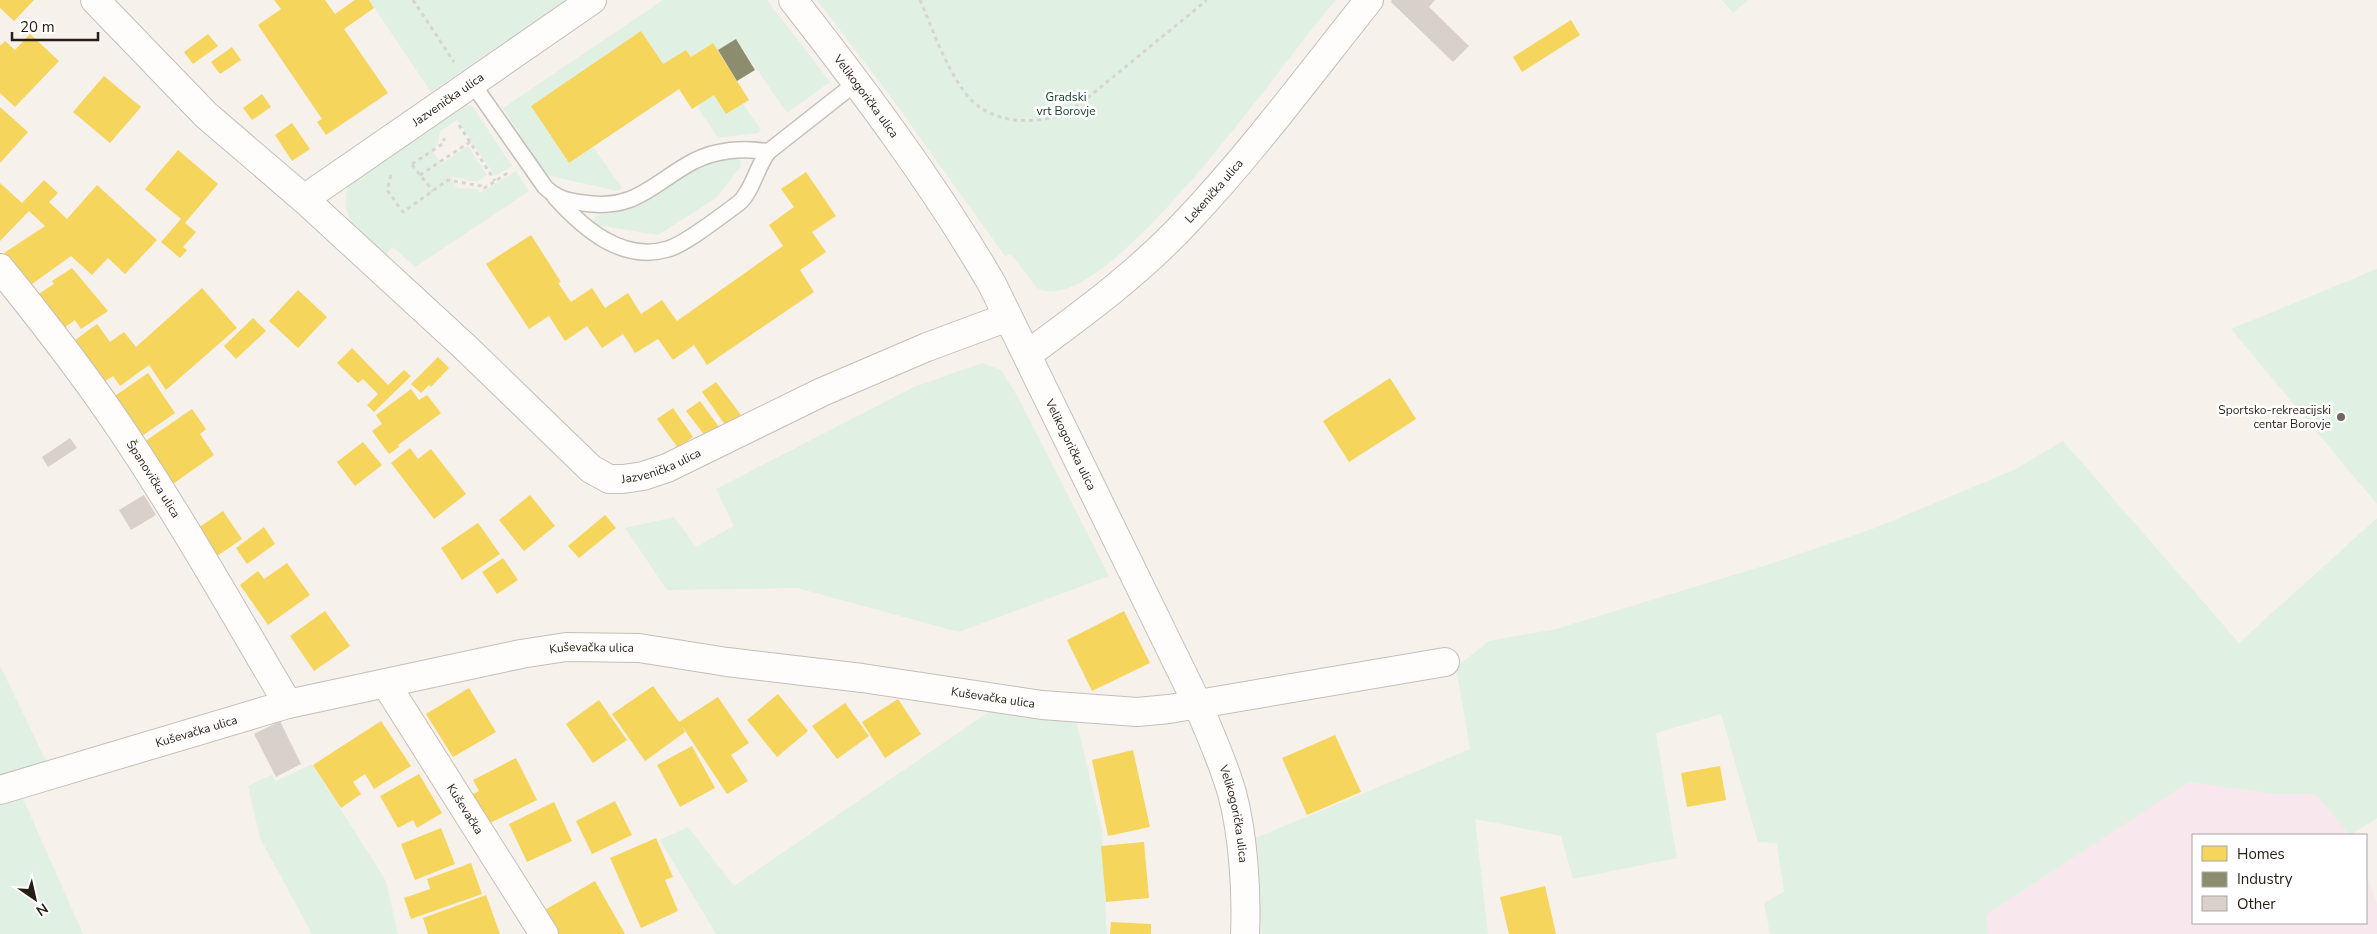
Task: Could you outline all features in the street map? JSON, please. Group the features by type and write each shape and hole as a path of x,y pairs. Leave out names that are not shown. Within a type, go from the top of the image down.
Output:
{"street":[{"name":"Jazvenička ulica","path":"95,0 206,115 304,199 465,347 591,469 609,478 643,476 667,468 822,392 927,347 1008,317"},
{"name":"Jazvenička ulica","path":"304,199 592,0"},
{"name":"Velikogorička ulica","path":"793,0 857,82 963,234 1028,354 1197,703 1218,752 1232,795 1246,902 1245,934"},
{"name":"Lekenička ulica","path":"1028,354 1110,293 1188,221 1240,161 1370,0"},
{"name":"Španovička ulica","path":"0,268 56,337 122,431 222,592 288,704"},
{"name":"Kuševačka ulica","path":"0,790 288,704 521,654 566,647 639,648 727,662 862,678 1042,705 1097,711 1137,712 1169,709 1446,662"},
{"name":"Kuševačka","path":"386,684 544,934"}],"lane":[{"path":"472,83 526,161 552,194 579,223 608,242 638,251 669,249 739,203 747,196 755,174 768,152 857,82"},
{"path":"552,194 560,199 575,202 614,205 640,196 694,161 714,153 736,150 768,152"}],"path":[{"path":"413,0 447,53 472,83"},
{"path":"920,0 946,59 963,91 980,108 998,117 1020,122 1041,120 1066,112 1085,100 1207,0"},
{"path":"451,127 457,123 495,181"},
{"path":"412,164 444,143 445,131"},
{"path":"420,175 470,142"},
{"path":"384,144 412,164 433,191"},
{"path":"384,144 392,173 387,190 403,212 448,180 481,186 483,189 526,161"}],"shaded area":[{"path":"2189,781 2275,794 2316,794 2349,834 2192,834 2192,924 2367,924 2367,877 2377,903 2377,934 1988,934 1986,915"}],"green space":[{"path":"369,0 566,0 431,92"},
{"path":"663,0 767,0 830,82 787,113 736,39 718,50 713,43 691,57 686,50 663,64 641,31 531,106 569,163 593,147 622,188 618,191 546,175 503,108"},
{"name":"Gradski vrt Borovje","path":"817,0 1336,0 1196,176 1150,226 1106,265 1068,288 1037,288 1011,254 1005,256 888,93"},
{"path":"1722,0 1748,0 1733,13"},
{"path":"714,95 726,114 743,104 761,130 757,133 718,138 697,106"},
{"path":"464,104 473,107 512,166 495,176 457,120 440,131 438,144 432,150 441,164 468,146 487,175 476,182 450,176 457,188 478,189 480,193 516,171 529,191 415,267 393,247 383,257 353,225 346,206 349,182"},
{"path":"732,157 740,160 741,166 716,198 658,235 596,225 594,222 595,217 622,208 702,161"},
{"name":"Sportsko-rekreacijski centar Borovje","path":"2377,269 2377,504 2231,329"},
{"path":"982,363 1001,370 1018,397 1109,576 959,632 797,588 667,590 625,528 674,517 696,547 734,526 716,489 914,387"},
{"path":"2063,441 2239,643 2377,518 2377,818 2349,834 2315,794 2275,794 2189,782 1986,915 1988,934 1770,934 1764,903 1784,892 1777,843 1758,842 1721,714 1656,733 1677,858 1573,879 1561,836 1475,819 1488,934 1262,934 1251,840 1470,749 1456,667 1489,641 1556,629 1773,563 1875,528 2014,470"},
{"path":"0,666 48,765 0,778"},
{"path":"993,709 1077,723 1102,829 1107,934 716,934 660,840 688,827 734,886"},
{"path":"312,764 386,881 398,934 312,934 260,838 248,786 271,775 276,781"},
{"path":"21,794 83,934 0,934 0,801"}],"building: Homes":[{"path":"0,0 34,0 14,21 0,8"},
{"path":"274,0 325,0 335,14 355,0 369,0 374,8 344,29 388,93 326,135 317,122 322,119 258,25 281,9"},
{"path":"1571,20 1580,35 1522,72 1513,57"},
{"path":"641,31 663,64 686,50 691,57 713,43 749,100 726,114 714,95 692,109 679,89 569,163 531,106"},
{"path":"30,34 59,61 15,107 0,93 0,46 5,41 15,50"},
{"path":"208,34 218,46 193,64 184,52"},
{"path":"232,47 241,60 220,74 211,62"},
{"path":"104,76 141,107 110,143 73,112"},
{"path":"262,94 271,107 252,120 243,108"},
{"path":"0,107 28,132 0,163"},
{"path":"292,123 310,149 292,161 275,135"},
{"path":"178,150 218,184 185,223 196,232 183,247 187,250 180,258 161,242 181,219 145,189"},
{"path":"806,172 836,216 812,232 826,252 800,270 814,292 707,365 694,345 673,360 658,339 635,353 623,334 602,348 587,326 565,341 549,316 529,329 486,264 531,235 561,282 558,283 571,302 592,288 605,308 628,293 641,314 662,300 677,321 783,246 769,225 794,207 781,189"},
{"path":"44,180 58,193 49,202 67,219 97,185 157,240 125,274 108,258 92,275 71,256 28,287 4,253 45,226 29,211 0,241 0,183 22,203"},
{"path":"72,268 108,311 81,329 75,320 61,330 37,295 54,284 52,281"},
{"path":"202,288 237,328 166,390 149,365 120,386 113,376 101,384 71,343 97,324 110,342 124,332 136,347"},
{"path":"298,290 327,317 298,348 269,321"},
{"path":"253,318 266,331 236,359 224,346"},
{"path":"352,348 388,385 404,370 411,376 374,412 367,405 378,394 363,379 358,383 337,363"},
{"path":"438,357 449,368 431,387 429,385 421,393 411,384"},
{"path":"148,373 175,413 139,438 112,398"},
{"path":"1390,378 1416,419 1349,462 1323,421"},
{"path":"716,382 741,415 726,426 702,392"},
{"path":"411,389 419,400 427,395 441,413 389,454 372,431 382,424 376,415"},
{"path":"700,401 719,427 706,437 686,411"},
{"path":"673,408 693,437 678,448 657,419"},
{"path":"192,409 206,429 200,434 214,455 170,486 141,444"},
{"path":"363,442 382,465 355,486 337,462"},
{"path":"410,448 418,459 431,449 466,494 434,519 391,463"},
{"path":"530,495 555,526 524,551 499,520"},
{"path":"223,511 242,539 217,556 198,528"},
{"path":"605,515 616,528 579,558 568,546"},
{"path":"478,523 500,554 462,580 441,548"},
{"path":"264,527 275,544 247,564 236,548"},
{"path":"503,558 518,580 497,594 482,572"},
{"path":"287,563 310,595 268,625 240,585 258,571 264,579"},
{"path":"325,611 350,646 314,671 290,636"},
{"path":"1124,611 1150,663 1092,691 1067,640"},
{"path":"653,686 679,722 718,697 749,743 731,755 748,781 727,794 682,726 685,732 645,761 612,714"},
{"path":"469,688 496,732 453,757 426,714"},
{"path":"778,694 808,731 777,757 747,720"},
{"path":"898,699 921,734 885,758 862,722"},
{"path":"599,700 627,740 593,763 566,724"},
{"path":"845,703 869,736 837,759 812,726"},
{"path":"381,721 411,766 374,789 365,774 353,782 361,794 341,808 313,765"},
{"path":"1335,735 1361,792 1307,815 1282,758"},
{"path":"692,746 715,788 680,807 657,765"},
{"path":"1133,750 1150,827 1108,836 1092,760"},
{"path":"516,758 537,800 484,826 469,796 479,791 473,780"},
{"path":"1720,766 1726,800 1687,807 1681,773"},
{"path":"419,774 442,813 417,828 413,820 398,828 380,796"},
{"path":"615,801 632,835 592,854 576,821"},
{"path":"554,802 572,841 527,862 509,824"},
{"path":"441,828 455,864 415,880 401,844"},
{"path":"656,838 673,877 665,880 678,911 641,928 610,858"},
{"path":"1144,842 1149,898 1106,902 1101,846"},
{"path":"471,863 482,894 411,919 404,898 430,889 427,879"},
{"path":"595,881 625,934 556,934 543,911"},
{"path":"1545,886 1556,934 1509,934 1500,897"},
{"path":"486,895 500,934 428,934 423,918"},
{"path":"1111,922 1151,924 1151,934 1110,934"}],"building: Industry":[{"path":"736,39 755,70 737,81 718,50"}],"building: Other":[{"path":"1392,0 1435,0 1429,7 1469,46 1453,62 1391,2"},
{"path":"70,438 77,448 48,467 42,457"},
{"path":"144,495 156,515 131,530 119,510"},
{"path":"280,721 301,764 276,777 254,734"}],"place":[{"name":"Sportsko-rekreacijski centar Borovje","path":"2341,417"}]}
